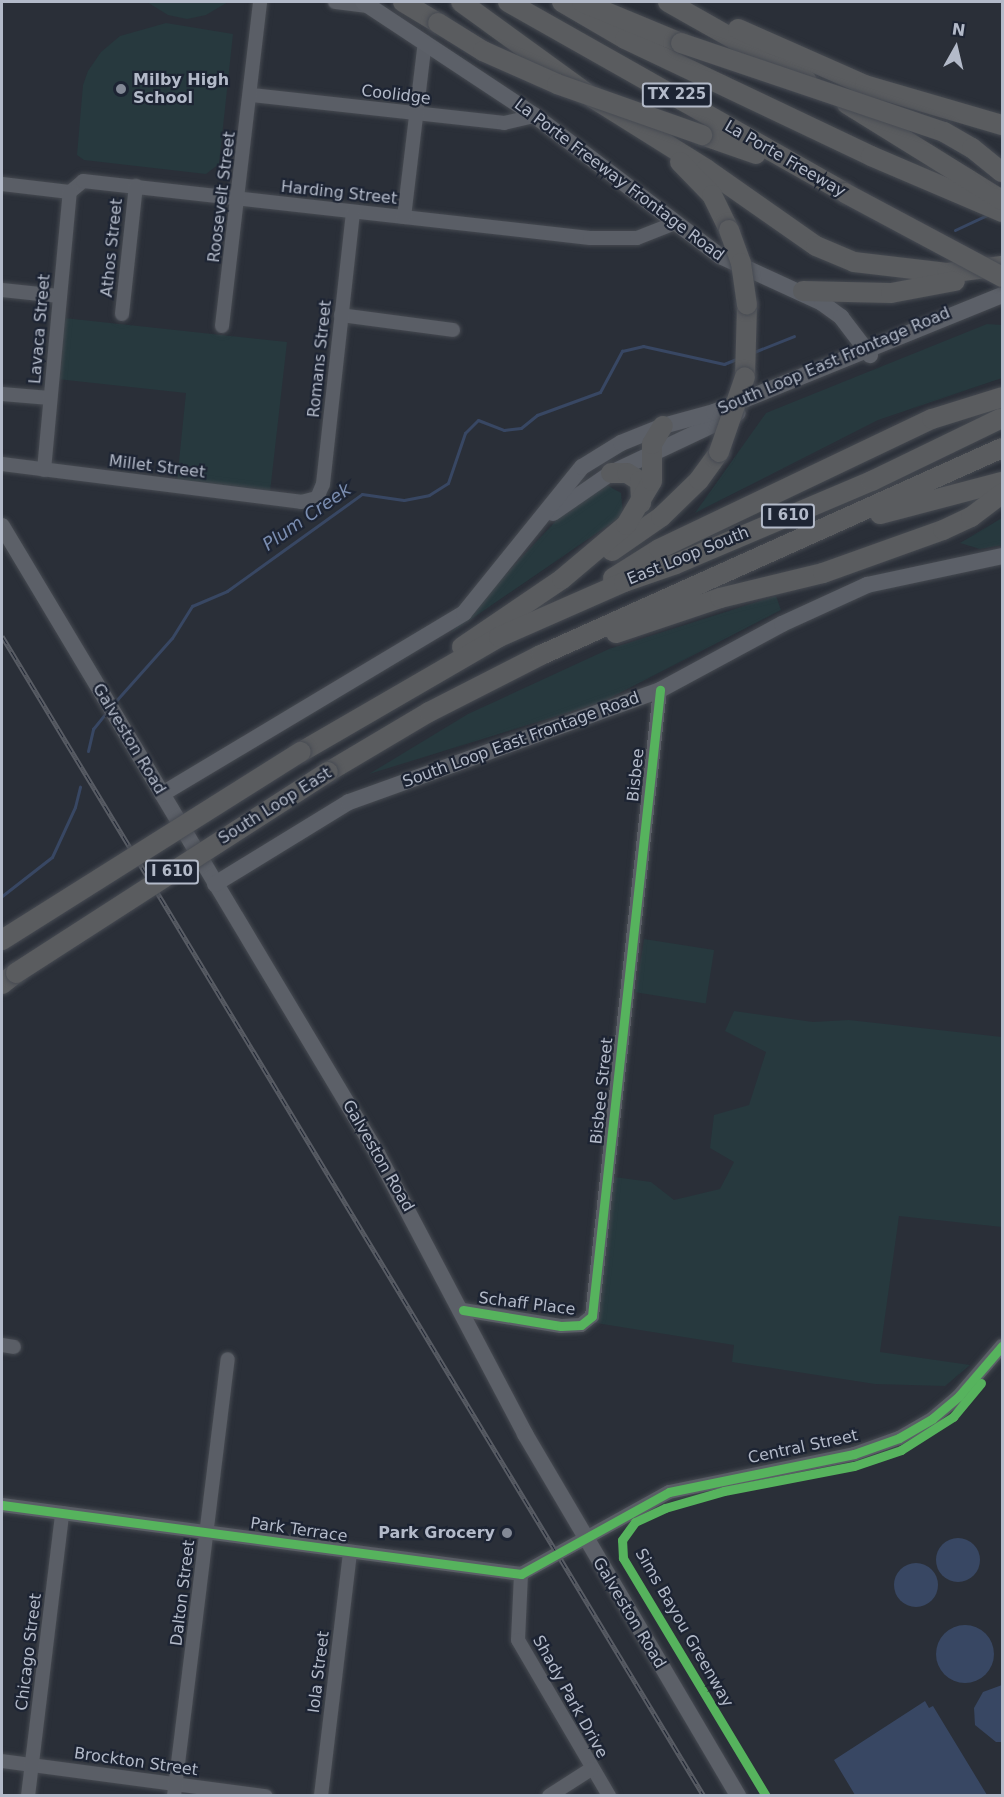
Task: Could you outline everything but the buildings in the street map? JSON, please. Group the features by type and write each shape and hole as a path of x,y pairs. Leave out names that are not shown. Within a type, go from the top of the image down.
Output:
{"highway":[{"path":"403,2 483,51 557,84 793,167"},
{"path":"461,2 644,131 816,246 854,262 947,273 1002,267"},
{"name":"La Porte Freeway","path":"508,2 661,85 793,167 1002,278"},
{"name":"La Porte Freeway","path":"562,2 625,39 871,156 1002,212"},
{"path":"582,2 681,43 944,132 972,148 1002,172"},
{"path":"668,2 887,127 1002,200"},
{"path":"673,2 865,85 1002,126"},
{"path":"410,687 513,609 661,518 699,480 719,452 745,377 747,305 741,264 729,230 711,195 686,166 644,131"},
{"path":"803,291 891,293 1002,267"},
{"path":"570,605 659,549 932,419 1002,397"},
{"name":"East Loop South","path":"410,687 499,637 570,605 872,481 1002,418"},
{"path":"562,579 626,525 640,506 652,481 652,453 656,435 663,426"},
{"name":"East Loop South","path":"429,712 541,655 1002,448"},
{"path":"611,472 627,473 640,481 640,506"},
{"path":"814,533 1002,482"},
{"path":"541,655 720,598 823,573 944,530 971,517 1002,494"},
{"name":"South Loop East","path":"2,940 301,752 410,687"},
{"name":"South Loop East","path":"6,980 328,772 429,712"}],"main road":[{"name":"La Porte Freeway Frontage Road","path":"366,4 535,116 736,265 803,291 841,316 869,351"},
{"name":"South Loop East Frontage Road","path":"528,536 565,502 611,472 869,351 1002,295"},
{"name":"South Loop East Frontage Road","path":"162,794 464,613 582,467 621,443 663,426 714,412 818,368 1002,305"},
{"path":"818,368 850,343 850,332 841,316"},
{"name":"Galveston Road","path":"2,525 377,1153 462,1310 525,1434 584,1538 738,1796"},
{"name":"South Loop East Frontage Road","path":"215,884 348,802 660,690 782,624 867,585 1002,556"}],"street":[{"name":"Roosevelt Street","path":"222,326 252,95 260,2"},
{"path":"335,2 366,4"},
{"path":"404,217 425,42"},
{"name":"Coolidge","path":"252,95 415,115 504,123 535,116"},
{"name":"Harding Street","path":"2,184 70,192 83,181 590,238 637,238 675,222"},
{"name":"Athos Street","path":"122,314 136,186"},
{"name":"Lavaca Street","path":"44,470 70,192"},
{"name":"Romans Street","path":"309,500 317,498 323,484 352,213"},
{"path":"2,290 59,296"},
{"path":"341,315 453,330"},
{"path":"2,394 50,398"},
{"name":"Millet Street","path":"2,464 309,500"},
{"name":"Bisbee","path":"641,862 660,690"},
{"name":"Bisbee Street","path":"588,1322 594,1305 641,862"},
{"name":"Schaff Place","path":"462,1310 561,1326 588,1322"},
{"name":"Central Street","path":"584,1538 669,1492 854,1454 899,1438 933,1418 959,1396 1002,1346"},
{"name":"Dalton Street","path":"175,1790 228,1359"},
{"name":"Park Terrace","path":"2,1505 521,1574"},
{"name":"Chicago Street","path":"28,1796 62,1513"},
{"path":"521,1574 584,1538"},
{"name":"Iola Street","path":"321,1796 350,1552"},
{"name":"Shady Park Drive","path":"521,1574 518,1640 591,1769 609,1796"},
{"name":"Brockton Street","path":"2,1761 32,1764 175,1790 266,1796"},
{"path":"549,1796 591,1769"}],"shaded area":[{"path":"147,2 228,2 206,15 187,19 168,15"},
{"path":"166,23 233,34 219,164 206,174 84,160 77,155 83,85 88,71 101,52 120,36"},
{"path":"64,318 287,342 270,492 177,481 186,393 57,379"},
{"path":"987,324 1002,325 1002,378 878,420 695,513 766,413"},
{"path":"605,484 621,493 623,515 451,633 568,508"},
{"path":"1002,518 1002,545 980,549 960,543"},
{"path":"776,596 781,610 602,702 369,774 468,714 609,649"},
{"path":"644,939 714,950 706,1003 636,992"},
{"path":"734,1011 813,1022 849,1020 1002,1037 1002,1227 899,1216 880,1352 970,1365 945,1386 875,1384 732,1362 734,1345 596,1323 614,1177 651,1182 674,1200 720,1189 734,1162 710,1148 714,1115 749,1105 766,1052 725,1031"}],"water":[{"path":"958,1538 973,1545 980,1560 973,1575 958,1582 943,1575 936,1560 943,1545"},
{"path":"916,1563 931,1570 938,1585 931,1600 916,1607 901,1600 894,1585 901,1570"},
{"path":"965,1625 981,1630 989,1638 994,1654 989,1670 981,1678 965,1683 949,1678 941,1670 936,1654 941,1638 949,1630"},
{"path":"1002,1685 1002,1742 996,1742 975,1725 974,1708 983,1692"},
{"path":"925,1701 929,1708 933,1706 987,1795 855,1795 834,1760"}],"waterway":[{"name":"Plum Creek","path":"955,230 989,214"},
{"name":"Plum Creek","path":"754,352 794,336"},
{"name":"Plum Creek","path":"114,703 172,638 192,606 227,591 362,494 404,500 429,495 448,483 465,433 478,420 504,430 521,428 537,415 600,392 622,351 643,346 724,364 739,358"},
{"name":"Plum Creek","path":"88,751 93,729 106,713"},
{"name":"Plum Creek","path":"2,896 52,857 75,807 80,787"}],"railway":[{"path":"2,636 704,1796"}],"cycle path":[{"path":"463,1310 561,1326 581,1325 592,1316 660,690"},
{"path":"2,1505 521,1574 669,1492 854,1454 899,1438 933,1418 959,1396 1002,1346"},
{"name":"Sims Bayou Greenway","path":"766,1796 623,1558 622,1540 635,1522 665,1508 724,1491 854,1466 901,1450 953,1417 981,1383"}],"place":[{"name":"Milby High School","path":"121,89"},
{"name":"Park Grocery","path":"507,1533"}]}
